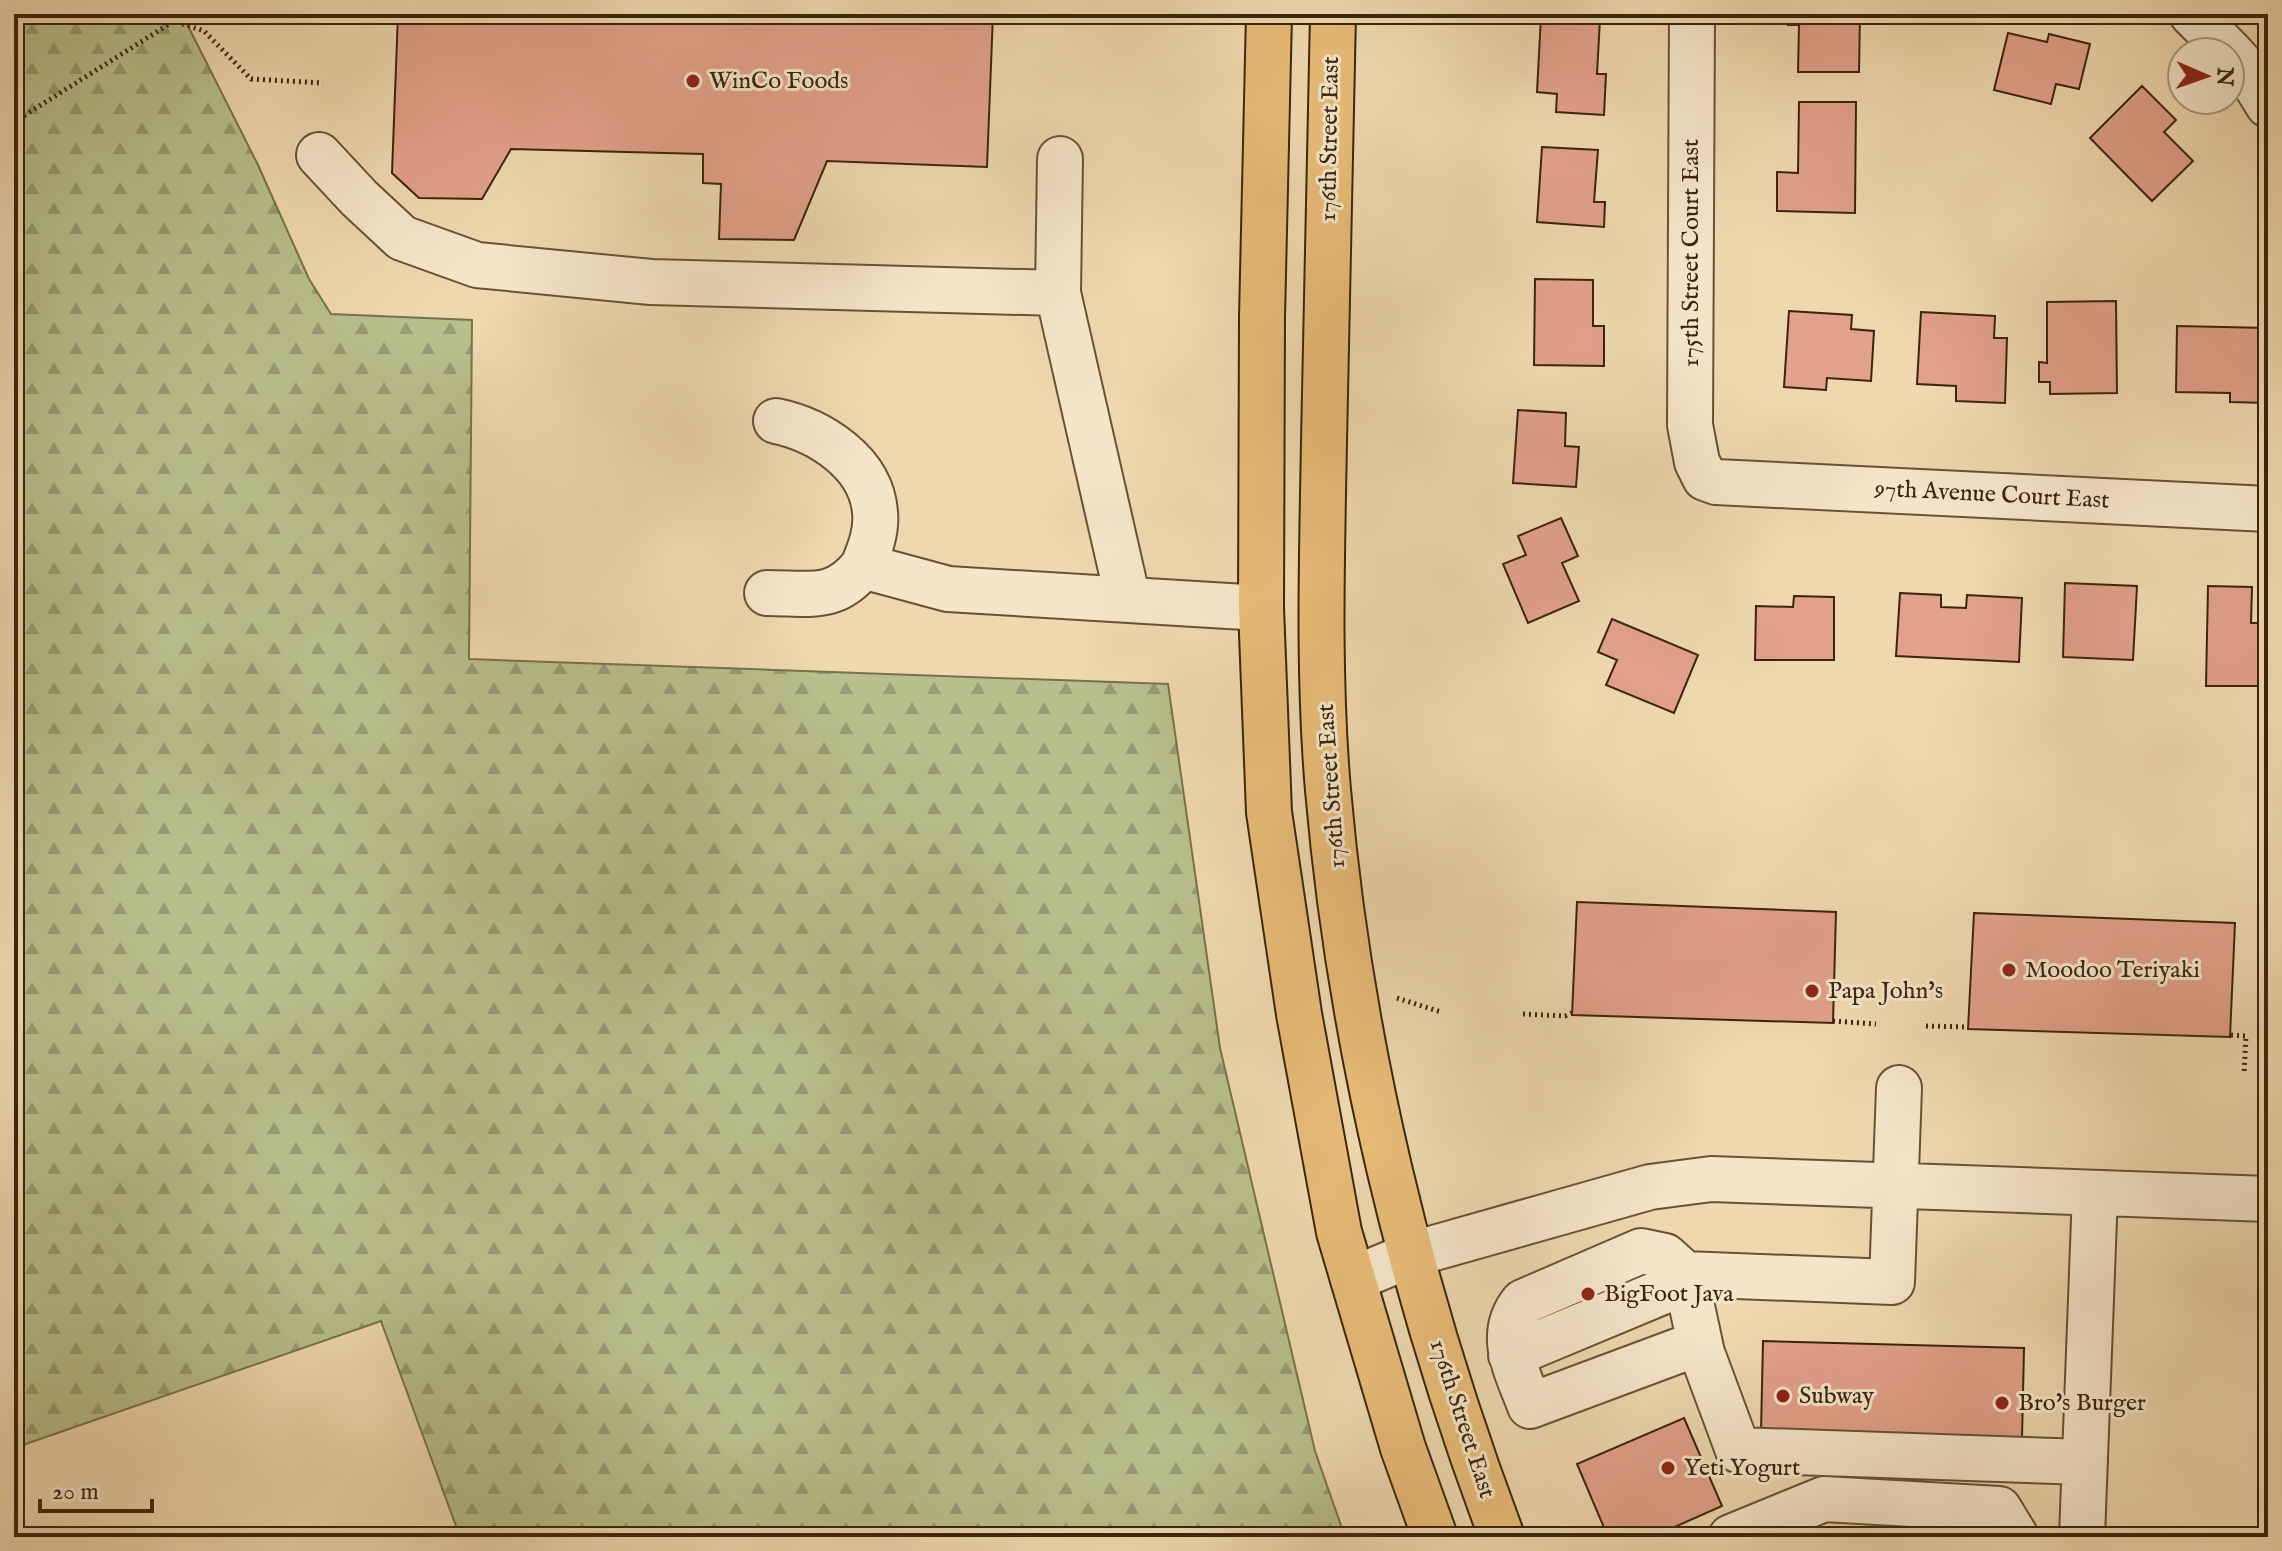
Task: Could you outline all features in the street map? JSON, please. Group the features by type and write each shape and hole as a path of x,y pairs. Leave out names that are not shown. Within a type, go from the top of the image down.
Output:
{"main road":[{"path":"1269,14 1262,317 1261,608 1269,812 1302,1029 1339,1232 1403,1448 1435,1537"},
{"name":"176th Street East","path":"1333,14 1321,586 1328,789 1349,959 1376,1108 1434,1331 1502,1537"}],"street":[{"name":"175th Street Court East","path":"1692,14 1690,425 1697,462 1705,478 1716,482"},
{"path":"2192,14 2212,36"},
{"path":"319,155 402,238 477,265 651,282 1058,293"},
{"path":"1060,159 1058,293 1128,600"},
{"path":"767,593 832,593 849,585 863,566 873,541 875,511 867,485 854,465 817,434 776,421"},
{"name":"97th Avenue Court East","path":"1716,482 2268,509"},
{"path":"863,566 948,589 1261,608"},
{"path":"1685,1274 1892,1282 1899,1088"},
{"path":"1353,1279 1413,1254 1650,1187 1711,1179 2268,1199"},
{"path":"2082,1537 2095,1193"},
{"path":"1685,1274 1699,1343 1738,1450 2085,1462"},
{"path":"1685,1274 1674,1287 1511,1355 1530,1406 1699,1343"},
{"path":"1768,1534 1824,1499 1999,1509 2016,1537"}],"path":[{"path":"14,122 174,21 204,31 251,79 323,83"},
{"path":"1389,995 1441,1012"},
{"path":"1523,1014 1565,1016 1572,1013"},
{"path":"1833,1021 1876,1024"},
{"path":"1926,1026 1968,1027"},
{"path":"2231,1035 2246,1036 2244,1073"}],"green space":[{"path":"14,14 182,14 258,165 309,279 331,314 472,320 469,659 1168,684 1220,1048 1315,1451 1345,1537 460,1537 381,1321 14,1448"}],"building":[{"name":"WinCo Foods","path":"398,14 993,14 987,167 827,161 794,240 719,239 721,184 703,183 703,154 511,149 482,199 419,198 392,173"},
{"path":"1788,14 1860,14 1859,72 1798,72 1799,25 1788,25"},
{"path":"1541,16 1600,19 1597,74 1606,74 1604,115 1556,112 1557,94 1537,92"},
{"path":"2008,33 2047,42 2049,34 2090,44 2079,89 2056,84 2051,104 1994,90"},
{"path":"2142,86 2166,110 2166,116 2176,120 2164,132 2193,161 2152,201 2090,138"},
{"path":"1799,102 1856,102 1855,213 1777,211 1777,172 1798,173"},
{"path":"1542,147 1598,150 1594,202 1605,202 1604,227 1537,222"},
{"path":"1535,279 1593,280 1593,326 1604,326 1604,366 1534,365"},
{"path":"2116,301 2117,393 2050,394 2050,382 2039,382 2039,362 2047,363 2047,302"},
{"path":"1789,311 1852,315 1851,329 1874,331 1871,381 1827,378 1826,390 1784,387"},
{"path":"1921,312 1995,316 1994,338 2007,338 2005,403 1956,401 1956,386 1917,384"},
{"path":"2177,326 2268,328 2268,403 2230,402 2230,393 2176,392"},
{"path":"1518,410 1566,413 1565,446 1579,447 1576,487 1513,483"},
{"path":"1561,518 1578,556 1562,563 1579,601 1528,623 1503,564 1526,555 1518,536"},
{"path":"2065,583 2137,586 2133,660 2063,657"},
{"path":"2208,586 2252,587 2251,623 2268,623 2268,686 2206,686"},
{"path":"1900,593 1941,595 1941,607 1966,608 1967,595 2022,598 2019,662 1896,656"},
{"path":"1794,596 1834,597 1834,660 1755,660 1756,606 1793,607"},
{"path":"1612,619 1698,655 1674,713 1606,685 1617,660 1598,652"},
{"path":"1577,902 1836,912 1833,1023 1572,1015"},
{"path":"1974,913 2235,923 2230,1037 1968,1029"},
{"path":"1763,1341 2024,1348 2022,1438 1761,1431"},
{"path":"1684,1418 1722,1506 1652,1537 1608,1537 1577,1464"}],"place":[{"name":"WinCo Foods","path":"693,81"},
{"name":"Moodoo Teriyaki","path":"2009,970"},
{"name":"Papa John's","path":"1812,991"},
{"name":"BigFoot Java","path":"1588,1294"},
{"name":"Subway","path":"1783,1396"},
{"name":"Bro's Burger","path":"2002,1403"},
{"name":"Yeti Yogurt","path":"1668,1468"}]}
